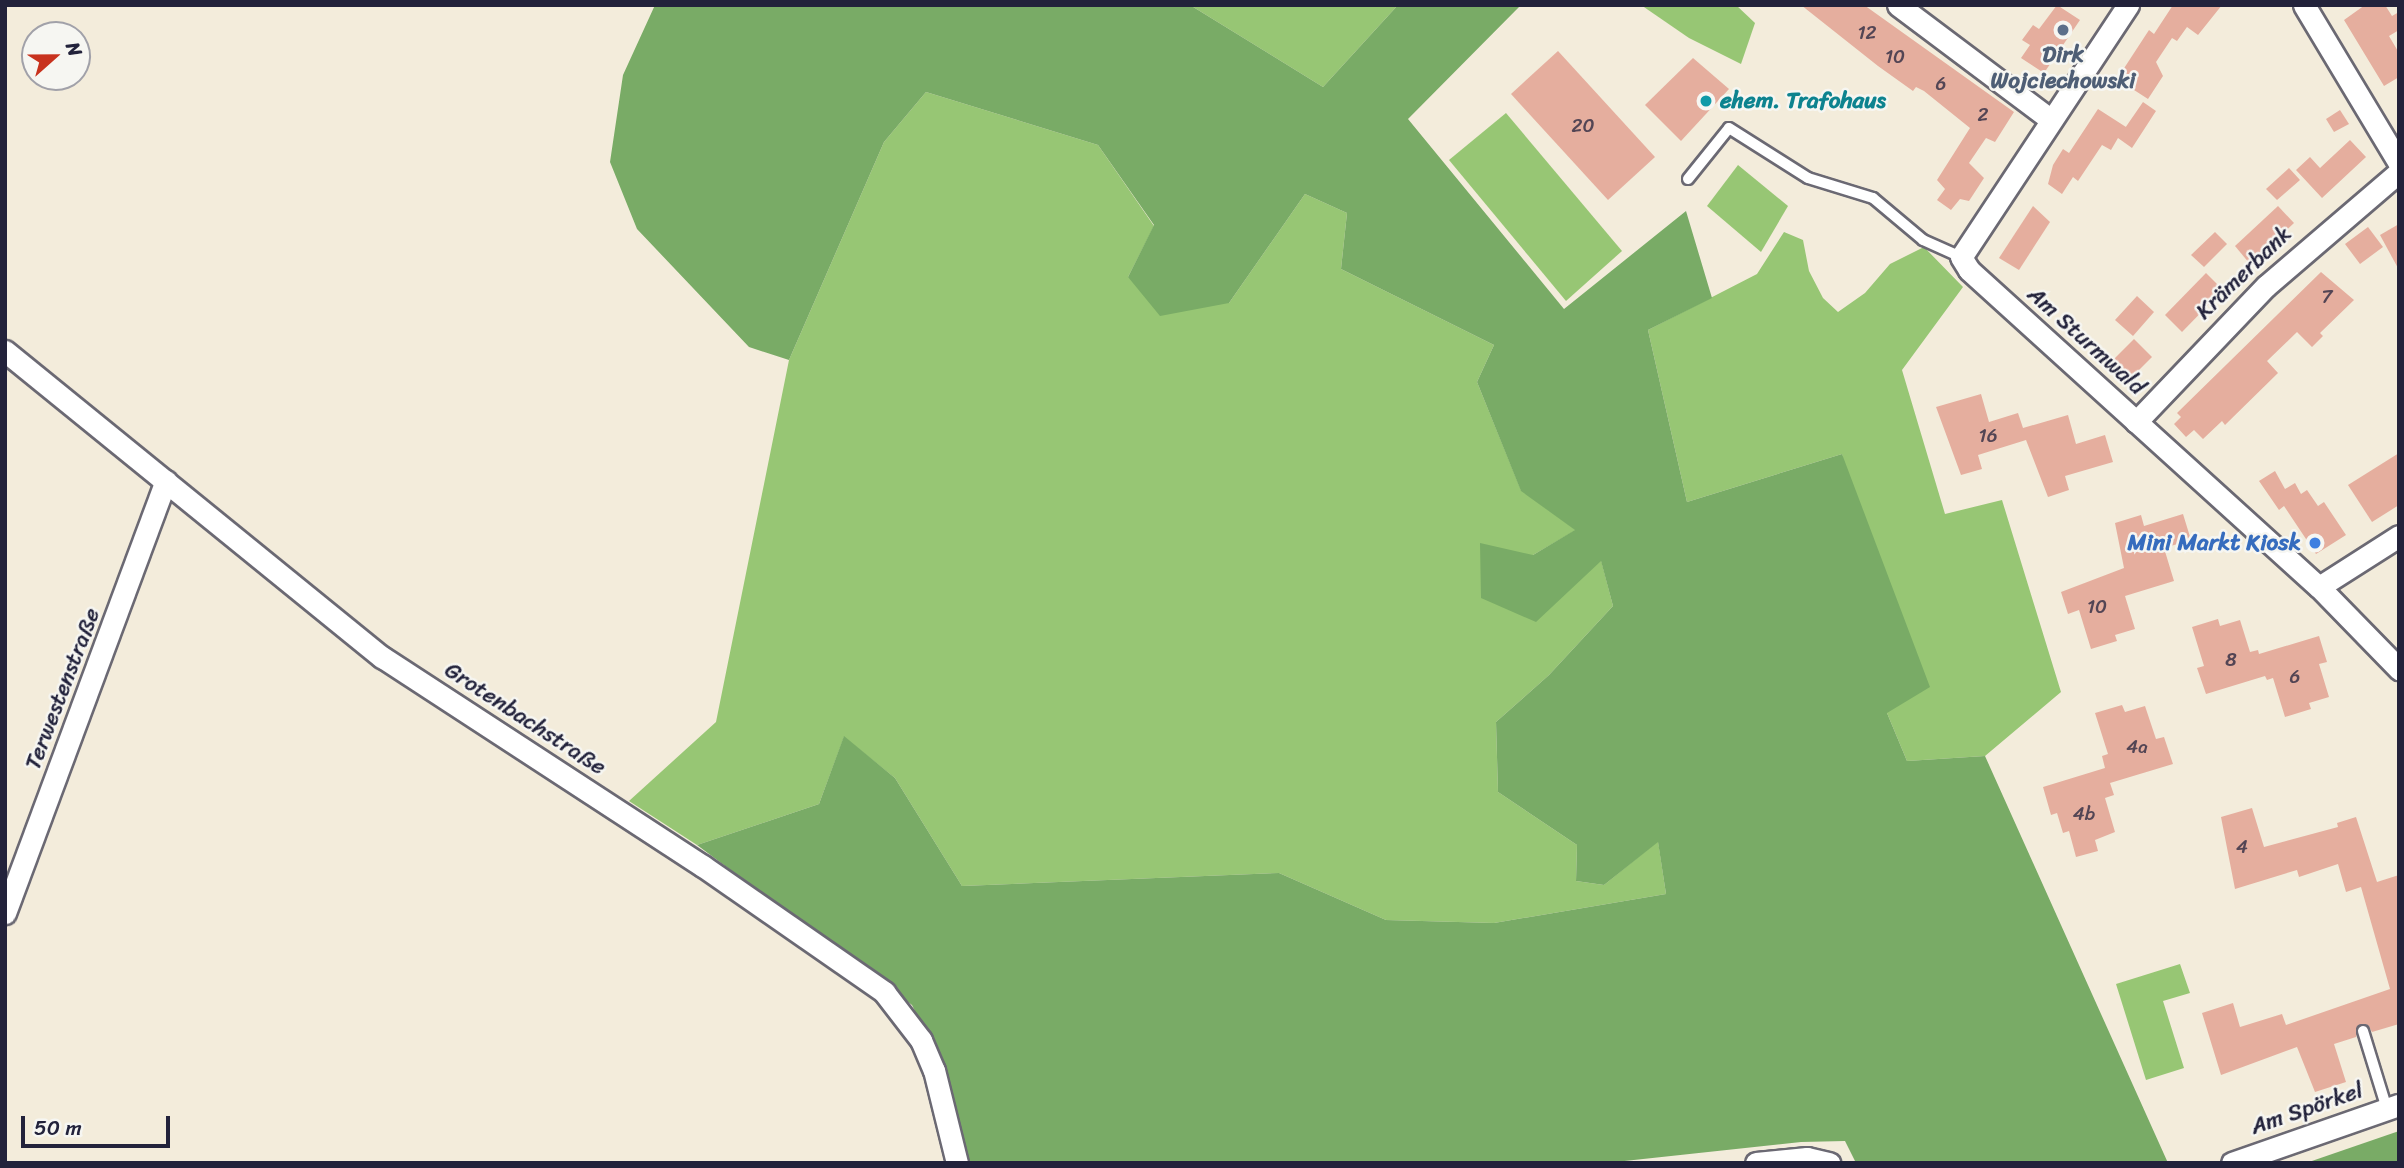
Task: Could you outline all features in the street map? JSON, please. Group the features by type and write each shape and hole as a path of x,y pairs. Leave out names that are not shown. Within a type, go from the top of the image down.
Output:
{"street":[{"path":"1898,5 2052,120"},
{"path":"1961,257 2127,5"},
{"path":"2304,5 2399,163"},
{"name":"Krämerbank","path":"2136,422 2266,286 2399,172"},
{"name":"Am Sturmwald","path":"1961,257 1969,270 2319,587 2399,669"},
{"name":"Grotenbachstraße","path":"5,351 382,657 704,866 884,992 921,1040 934,1070 957,1163"},
{"name":"Terwestenstraße","path":"5,913 166,481"},
{"path":"2319,587 2399,536"},
{"name":"Am Spörkel","path":"2232,1163 2393,1107"},
{"path":"1756,1163 1807,1158 1829,1163"}],"lane":[{"path":"1688,179 1729,128 1808,178 1873,198 1923,240 1961,257"},
{"path":"2363,1031 2393,1107"}],"green space":[{"path":"655,5 1190,5 1323,87 1398,5 1521,5 1408,119 1564,309 1686,211 1712,298 1648,330 1687,502 1842,454 1930,687 1887,713 1907,761 1985,756 2168,1163 1856,1163 1845,1141 1801,1142 1606,1163 966,1163 945,1073 912,1005 697,845 819,804 844,736 895,778 962,886 1279,873 1386,920 1494,923 1666,894 1658,842 1604,885 1576,881 1577,845 1498,792 1496,722 1549,675 1613,606 1601,561 1536,622 1481,598 1480,543 1533,555 1575,530 1521,491 1477,382 1494,345 1341,269 1347,213 1305,194 1229,303 1160,316 1128,277 1154,225 1098,145 926,92 884,142 789,360 749,347 637,229 610,162 623,75"},
{"path":"1190,5 1398,5 1323,87"},
{"path":"1641,5 1736,5 1755,23 1741,64 1689,38"},
{"path":"926,92 1098,145 1154,226 1128,277 1229,303 1305,194 1347,213 1341,269 1494,345 1477,382 1521,490 1576,530 1533,555 1481,598 1601,560 1613,606 1549,675 1496,722 1498,792 1577,845 1576,881 1604,885 1658,841 1666,894 1494,923 1386,920 1279,873 962,886 895,778 844,737 819,804 697,845 629,801 716,722 789,360 884,142"},
{"path":"1506,113 1622,251 1566,301 1449,160"},
{"path":"1738,165 1788,206 1761,252 1707,206"},
{"path":"1784,232 1803,240 1809,271 1823,298 1838,312 1865,293 1890,264 1924,247 1963,287 1902,370 1945,514 2002,500 2061,692 1985,756 1907,761 1887,713 1842,454 1687,502 1648,330 1757,274"},
{"path":"2180,964 2190,993 2163,1001 2184,1068 2146,1080 2116,984"},
{"path":"2399,1131 2399,1163 2306,1163"}],"building":[{"path":"1801,5 1864,5 2014,112 1995,142 1986,138 1969,163 1984,178 1969,201 1960,199 1951,210 1937,200 1945,189 1937,180 1970,128 1924,91 1916,87 1913,91 1878,66"},
{"path":"2057,5 2080,20 2044,73 2021,58 2030,45 2022,40 2033,25 2039,29"},
{"path":"2173,5 2222,5 2198,35 2187,27 2177,41 2172,38 2156,62 2163,76 2148,99 2117,79 2149,30 2154,34"},
{"path":"2365,5 2385,5 2392,16 2399,12 2399,30 2389,36 2399,53 2399,77 2384,86 2344,20"},
{"path":"1558,51 1655,157 1608,200 1511,94"},
{"path":"1693,58 1729,89 1681,141 1645,105"},
{"path":"2143,102 2156,111 2132,148 2118,138 2111,150 2102,145 2078,181 2073,177 2062,194 2048,184 2053,165 2063,149 2069,153 2098,109 2126,127"},
{"path":"2340,110 2349,124 2334,132 2326,119"},
{"path":"2350,140 2366,157 2322,198 2296,170 2310,157 2320,168"},
{"path":"2289,168 2300,180 2277,200 2266,189"},
{"path":"2033,206 2050,222 2019,270 1999,258"},
{"path":"2278,206 2294,223 2250,264 2235,246"},
{"path":"2399,224 2399,270 2380,235"},
{"path":"2368,227 2383,247 2360,264 2345,244"},
{"path":"2215,232 2227,244 2204,267 2191,255"},
{"path":"2321,272 2354,300 2320,333 2323,336 2312,347 2297,332 2267,361 2278,373 2225,425 2222,421 2203,439 2194,430 2186,437 2174,424 2181,417 2177,413"},
{"path":"2206,273 2223,290 2182,332 2165,315"},
{"path":"2137,296 2154,312 2133,336 2115,320"},
{"path":"2134,339 2152,357 2131,378 2113,360"},
{"path":"1981,394 1989,422 2018,413 2023,428 2068,415 2076,444 2105,435 2113,462 2065,476 2069,490 2048,497 2026,440 1978,455 1982,469 1961,475 1936,407"},
{"path":"2399,453 2399,505 2372,522 2348,485"},
{"path":"2275,471 2285,489 2295,483 2301,494 2307,490 2318,506 2324,502 2346,535 2316,554 2284,506 2279,510 2259,481"},
{"path":"2183,514 2191,540 2164,548 2174,581 2125,596 2135,629 2115,635 2117,641 2091,649 2079,610 2068,614 2061,592 2124,568 2115,523 2141,515 2144,526"},
{"path":"2218,619 2220,626 2240,620 2250,652 2258,650 2259,654 2319,636 2327,662 2319,664 2329,697 2309,703 2311,709 2285,717 2273,678 2267,680 2265,676 2206,694 2197,668 2204,666 2192,627"},
{"path":"2122,705 2125,712 2145,706 2156,739 2164,737 2173,764 2110,783 2114,795 2105,798 2115,832 2095,840 2098,851 2076,857 2069,831 2063,833 2057,813 2051,815 2043,787 2105,768 2102,756 2108,754 2095,713"},
{"path":"2252,808 2264,847 2338,827 2337,823 2356,817 2377,882 2399,875 2399,1024 2372,1032 2368,1025 2360,1024 2356,1037 2334,1044 2346,1082 2315,1092 2297,1047 2221,1075 2202,1013 2233,1003 2240,1027 2282,1014 2286,1025 2390,989 2361,887 2346,892 2338,864 2299,877 2297,870 2235,889 2221,817"}],"place":[{"name":"Dirk Wojciechowski","path":"2063,30"},
{"name":"ehem. Trafohaus","path":"1706,101"},
{"name":"Mini Markt Kiosk","path":"2315,543"}]}
